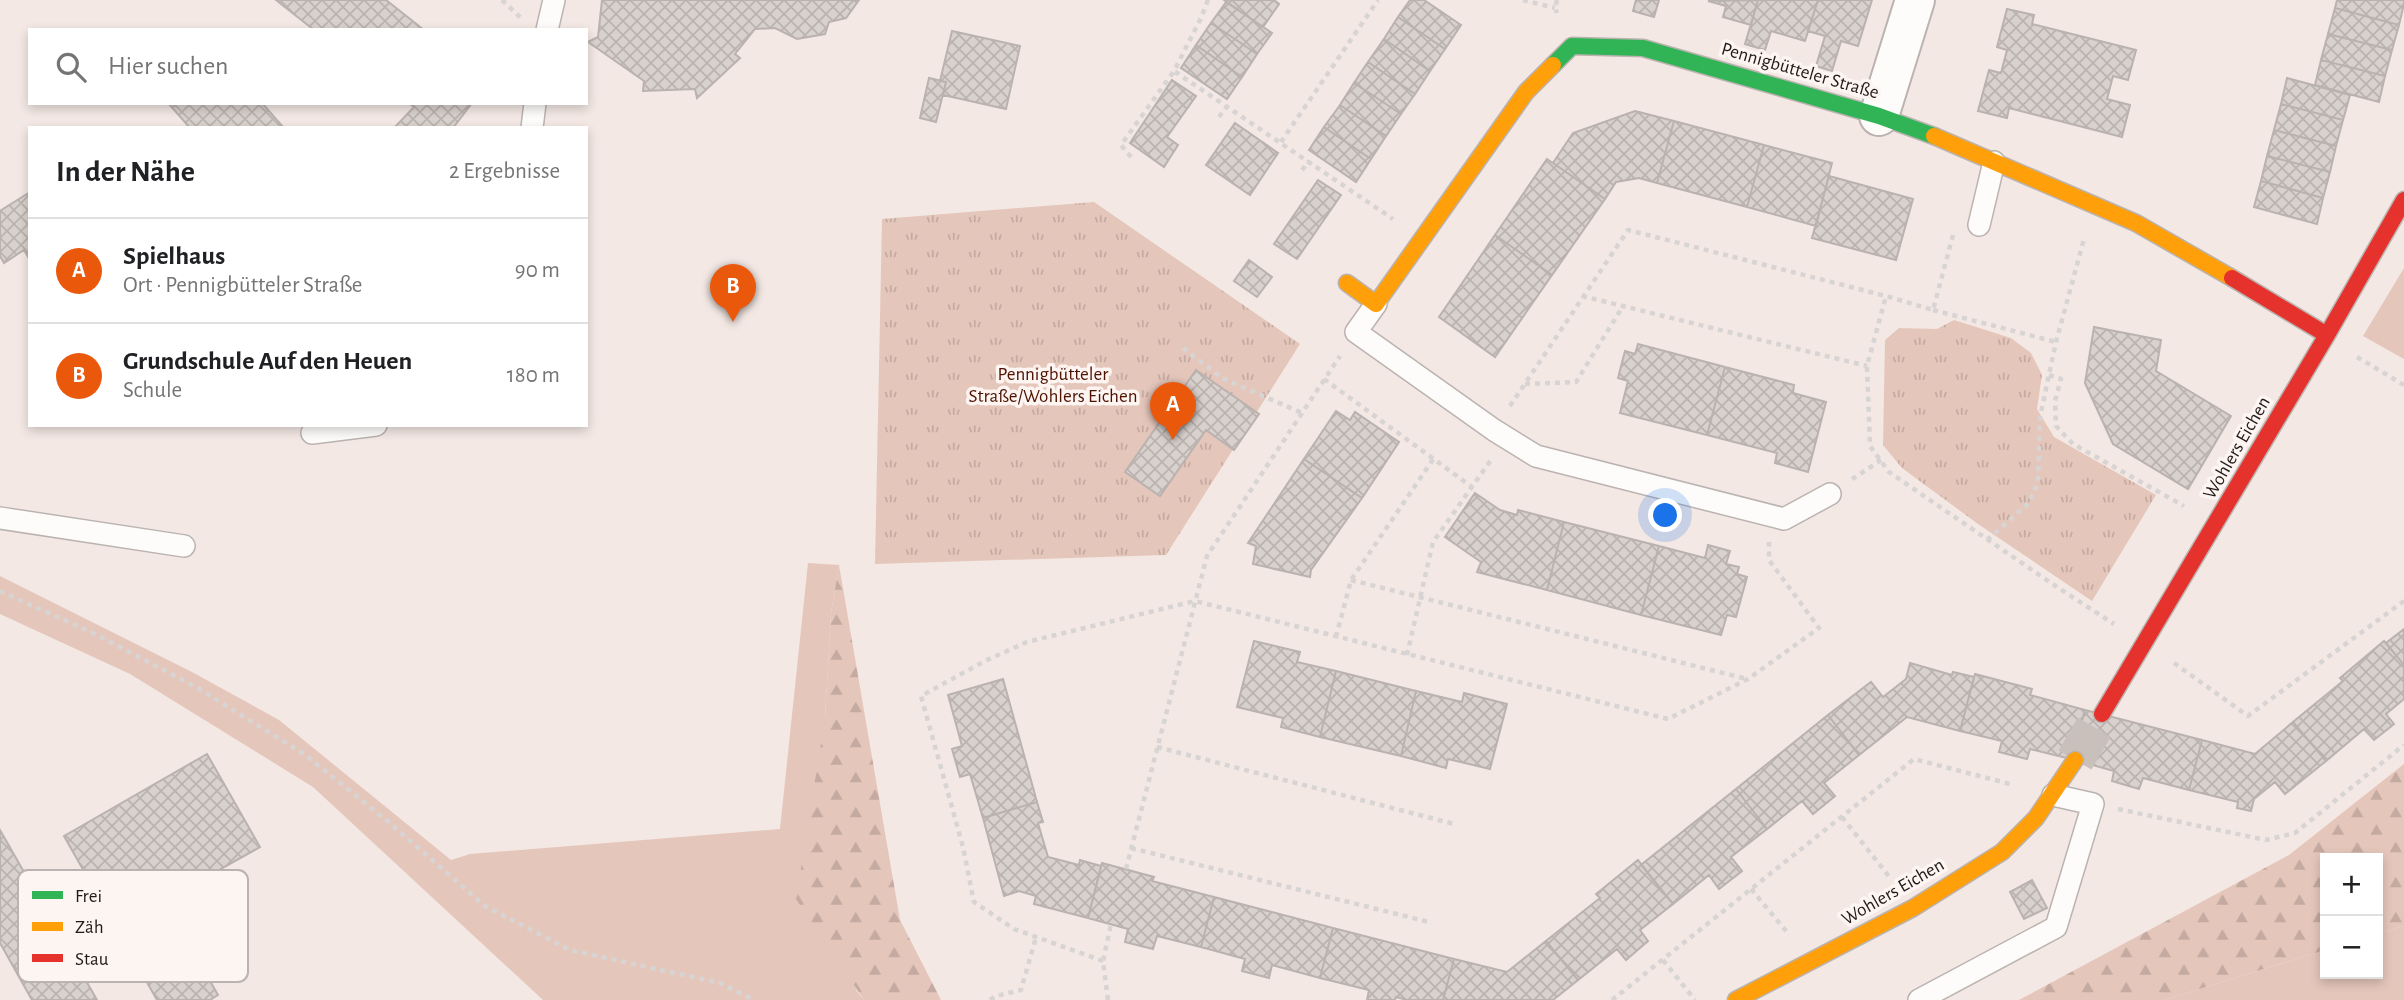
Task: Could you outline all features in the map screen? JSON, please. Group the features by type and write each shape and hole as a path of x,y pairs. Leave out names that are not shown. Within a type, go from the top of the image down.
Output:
{"street":[{"path":"1880,116 1915,0"},
{"name":"Pennigbütteler Straße","path":"1376,304 1526,92 1572,46 1643,48 1880,116 1994,162 2136,223 2327,335"},
{"name":"Wohlers Eichen","path":"2102,714 2404,200"},
{"path":"1347,283 1376,304"},
{"name":"Wohlers Eichen","path":"1736,1000 1913,908 2002,852 2036,818 2075,760"}],"lane":[{"path":"547,28 554,0"},
{"path":"532,126 535,105"},
{"path":"1979,225 1994,162"},
{"path":"1376,304 1356,332 1500,434 1536,456 1784,519 1830,494"},
{"path":"312,433 360,427"},
{"path":"0,518 184,546"},
{"path":"1919,1000 2056,927 2093,804 2053,795"}],"path":[{"path":"1131,157 1121,145 1174,71 1208,0"},
{"path":"1281,142 1378,0"},
{"path":"1523,0 1555,8"},
{"path":"1174,71 1423,239"},
{"path":"1219,117 1227,106"},
{"path":"1302,170 1309,161"},
{"path":"1987,540 2029,503 2038,482 2040,417 2056,342 2095,205"},
{"path":"1407,655 1433,542 1472,487 1524,384 1628,230 2056,342"},
{"path":"1933,310 1954,232"},
{"path":"1582,296 1867,366"},
{"path":"1886,296 1867,366 1870,446 1889,472 2054,585 2145,643 2248,716 2404,601"},
{"path":"1524,384 1576,382 1623,306"},
{"path":"1126,869 1207,556 1356,332"},
{"path":"2327,335 2364,363 2404,385"},
{"path":"1183,348 1222,378 1302,413"},
{"path":"2049,375 2061,379 2055,401 2056,426 2073,444 2216,524"},
{"path":"1324,379 1472,487"},
{"path":"1336,637 1351,580 1434,458"},
{"path":"1103,961 1014,929 974,902 963,847 921,695 1027,642 1195,601 1668,719 1748,679 1819,628 1769,560 1769,515"},
{"path":"1351,580 1748,679"},
{"path":"0,591 94,634 196,687 304,754 386,819 485,906 570,950 720,983 754,1000"},
{"path":"2093,804 2266,840 2295,833 2404,745"},
{"path":"1157,747 1454,824"},
{"path":"1612,1000 1914,759 2053,795"},
{"path":"1842,817 1913,908"},
{"path":"1131,848 1429,922"},
{"path":"1751,889 1811,961"},
{"path":"1108,1000 1103,961 1111,924"},
{"path":"990,1000 1021,990 1036,937"},
{"path":"1663,960 1695,1000"}],"green space":[{"name":"Pennigbütteler Straße/Wohlers Eichen","path":"1094,202 1300,344 1166,555 875,564 882,219"},
{"path":"2404,268 2404,359 2363,336"},
{"path":"1954,320 2011,338 2031,353 2042,375 2037,409 2054,437 2156,495 2092,601 1978,524 1902,468 1883,445 1885,340 1899,328 1937,329"},
{"path":"808,563 839,565 831,613 825,718 856,990 864,1000 543,1000 313,787 130,674 0,614 0,576 192,672 279,720 451,860 470,854 780,829"},
{"path":"839,565 900,920 941,1000 864,1000 796,899 825,718 831,613"},
{"path":"2404,764 2404,926 2383,932 2383,853 2320,853 2320,952 2164,1000 2019,1000 2289,855"},
{"path":"2404,926 2404,1000 2164,1000 2320,952 2320,979 2383,979 2383,932"}],"building":[{"path":"276,0 386,0 421,28 311,28"},
{"path":"602,0 859,0 846,18 829,22 825,34 797,39 775,28 755,29 735,54 740,58 697,98 695,89 643,91 644,81 588,42 598,37"},
{"path":"1224,0 1274,0 1279,4 1263,27"},
{"path":"1410,0 1424,0 1461,25 1445,49 1398,17"},
{"path":"1636,0 1659,0 1654,17 1633,11"},
{"path":"1758,0 1751,25 1723,17 1726,6 1708,1"},
{"path":"1758,0 1818,0 1805,41 1771,31 1765,50 1745,44"},
{"path":"1818,0 1872,0 1858,46 1841,41 1832,71 1816,66 1825,36 1808,31"},
{"path":"2337,0 2404,0 2404,4 2399,25 2335,8"},
{"path":"1226,2 1272,33 1257,54 1211,23"},
{"path":"2335,8 2399,25 2392,50 2328,34"},
{"path":"2007,9 2034,15 2032,24 2136,50 2128,80 2113,76 2107,99 2130,105 2122,137 2009,108 2007,118 1978,111 1989,70 2001,73 2007,50 1997,47"},
{"path":"1398,17 1445,49 1430,71 1384,39"},
{"path":"1211,23 1257,54 1242,77 1196,45"},
{"path":"952,31 1020,46 1006,109 943,95 946,82 940,81"},
{"path":"2328,34 2392,50 2385,76 2321,60"},
{"path":"1384,39 1430,71 1415,94 1368,62"},
{"path":"1196,45 1242,77 1227,99 1181,68"},
{"path":"2321,60 2385,76 2379,102 2315,85"},
{"path":"1368,62 1415,94 1401,114 1354,83"},
{"path":"929,78 946,82 936,122 920,118"},
{"path":"2287,78 2350,95 2343,120 2281,104"},
{"path":"1172,80 1196,96 1167,137 1178,145 1164,167 1130,143"},
{"path":"1354,83 1401,114 1386,136 1340,105"},
{"path":"2281,104 2343,120 2336,146 2274,130"},
{"path":"170,105 264,105 282,126 188,126"},
{"path":"412,105 470,105 455,126 396,126 414,107"},
{"path":"1340,105 1386,136 1371,159 1324,127"},
{"path":"1635,111 1674,121 1657,183 1639,178 1616,182 1605,199 1553,163 1573,133"},
{"path":"1674,121 1764,145 1747,207 1657,183"},
{"path":"1235,123 1278,153 1250,195 1206,165"},
{"path":"1324,127 1371,159 1356,182 1309,150"},
{"path":"2274,130 2336,146 2330,172 2267,156"},
{"path":"1764,145 1832,163 1816,226 1747,207"},
{"path":"2267,156 2330,172 2323,198 2261,181"},
{"path":"1547,159 1605,199 1552,275 1495,235"},
{"path":"1829,176 1913,199 1896,260 1812,238"},
{"path":"1318,180 1341,195 1297,259 1274,244"},
{"path":"2261,181 2323,198 2317,224 2254,207"},
{"path":"28,193 28,257 24,250 4,263 0,256 0,211"},
{"path":"1495,235 1552,275 1495,357 1439,317"},
{"path":"1249,260 1272,277 1257,297 1234,281"},
{"path":"2094,327 2161,340 2156,371 2231,416 2188,489 2113,444 2085,383"},
{"path":"1638,344 1725,367 1707,435 1620,413 1628,381 1618,378 1625,351 1635,354"},
{"path":"1725,367 1794,385 1793,393 1826,402 1808,472 1775,463 1777,453 1707,435"},
{"path":"1196,370 1259,414 1234,450 1206,430 1160,496 1125,472"},
{"path":"1336,411 1350,420 1355,412 1399,442 1362,498 1304,459"},
{"path":"1304,459 1362,498 1311,570 1310,577 1253,564 1256,546 1248,543"},
{"path":"1475,493 1500,510 1517,515 1518,510 1564,522 1547,590 1477,572 1481,562 1445,537"},
{"path":"1564,522 1659,546 1641,615 1547,590"},
{"path":"1708,545 1730,551 1726,564 1739,567 1737,574 1747,577 1736,617 1727,615 1721,635 1641,615 1659,546 1705,558"},
{"path":"2404,629 2404,665 2386,643"},
{"path":"1254,641 1300,652 1297,662 1336,671 1320,737 1281,727 1283,718 1237,707"},
{"path":"2384,641 2404,665 2404,699 2386,714 2394,724 2374,740 2364,729 2326,761 2293,722 2343,681 2340,678"},
{"path":"1910,663 1952,675 1953,672 1974,677 1960,731 1907,717 1859,755 1828,715 1871,682 1883,697 1906,679"},
{"path":"1336,671 1416,691 1401,756 1320,737"},
{"path":"1975,674 2032,689 2030,695 2085,710 2071,759 2030,749 2027,759 1999,752 2002,741 1960,731"},
{"path":"1003,679 1037,802 983,818 970,774 960,777 952,749 962,746 948,695"},
{"path":"1416,691 1462,702 1464,693 1507,704 1490,769 1448,759 1446,768 1401,756"},
{"path":"2085,710 2202,740 2189,790 2143,778 2139,789 2112,781 2114,771 2071,759"},
{"path":"1828,715 1859,755 1824,783 1835,796 1813,814 1802,801 1767,829 1736,789"},
{"path":"2293,722 2326,761 2285,794 2275,782 2254,799 2251,811 2237,808 2238,802 2189,790 2202,740 2255,754"},
{"path":"207,754 260,847 219,870 83,870 64,836"},
{"path":"1736,789 1767,829 1731,857 1742,871 1719,889 1709,875 1673,904 1641,865"},
{"path":"1037,802 1043,822 1038,823 1048,857 1079,865 1080,860 1101,866 1088,918 1034,904 1036,896 1019,891 1004,896 983,818"},
{"path":"0,830 23,870 18,870 18,975 0,943"},
{"path":"1638,860 1673,904 1640,930 1648,941 1626,960 1617,949 1578,980 1546,941 1600,898 1596,894"},
{"path":"1102,863 1154,877 1152,881 1214,897 1201,947 1157,936 1153,949 1125,942 1128,929 1088,918"},
{"path":"2032,880 2047,908 2024,919 2010,892"},
{"path":"1214,897 1333,928 1320,978 1272,965 1269,978 1242,971 1245,959 1201,947"},
{"path":"1333,928 1454,959 1443,1000 1407,1000 1396,997 1395,1000 1367,1000 1369,990 1320,978"},
{"path":"1546,941 1578,980 1553,1000 1443,1000 1454,959 1507,972"},
{"path":"22,982 87,982 97,1000 32,1000"},
{"path":"147,982 211,982 218,995 210,1000 157,1000"}],"tunnel":[{"path":"2075,760 2102,714"}],"traffic: fast":[{"path":"1553,65 1572,46 1643,48 1879,116 1934,136"}],"traffic: slow":[{"path":"1347,283 1376,304 1526,92 1553,65"},
{"path":"1934,136 2136,223 2232,278"},
{"path":"1736,1000 1913,908 2002,852 2036,818 2075,760"}],"traffic: jam":[{"path":"2102,714 2404,200"},
{"path":"2232,278 2327,335"}],"place":[{"name":"Grundschule Auf den Heuen","path":"733,322"},
{"name":"Spielhaus","path":"1173,440"}]}
